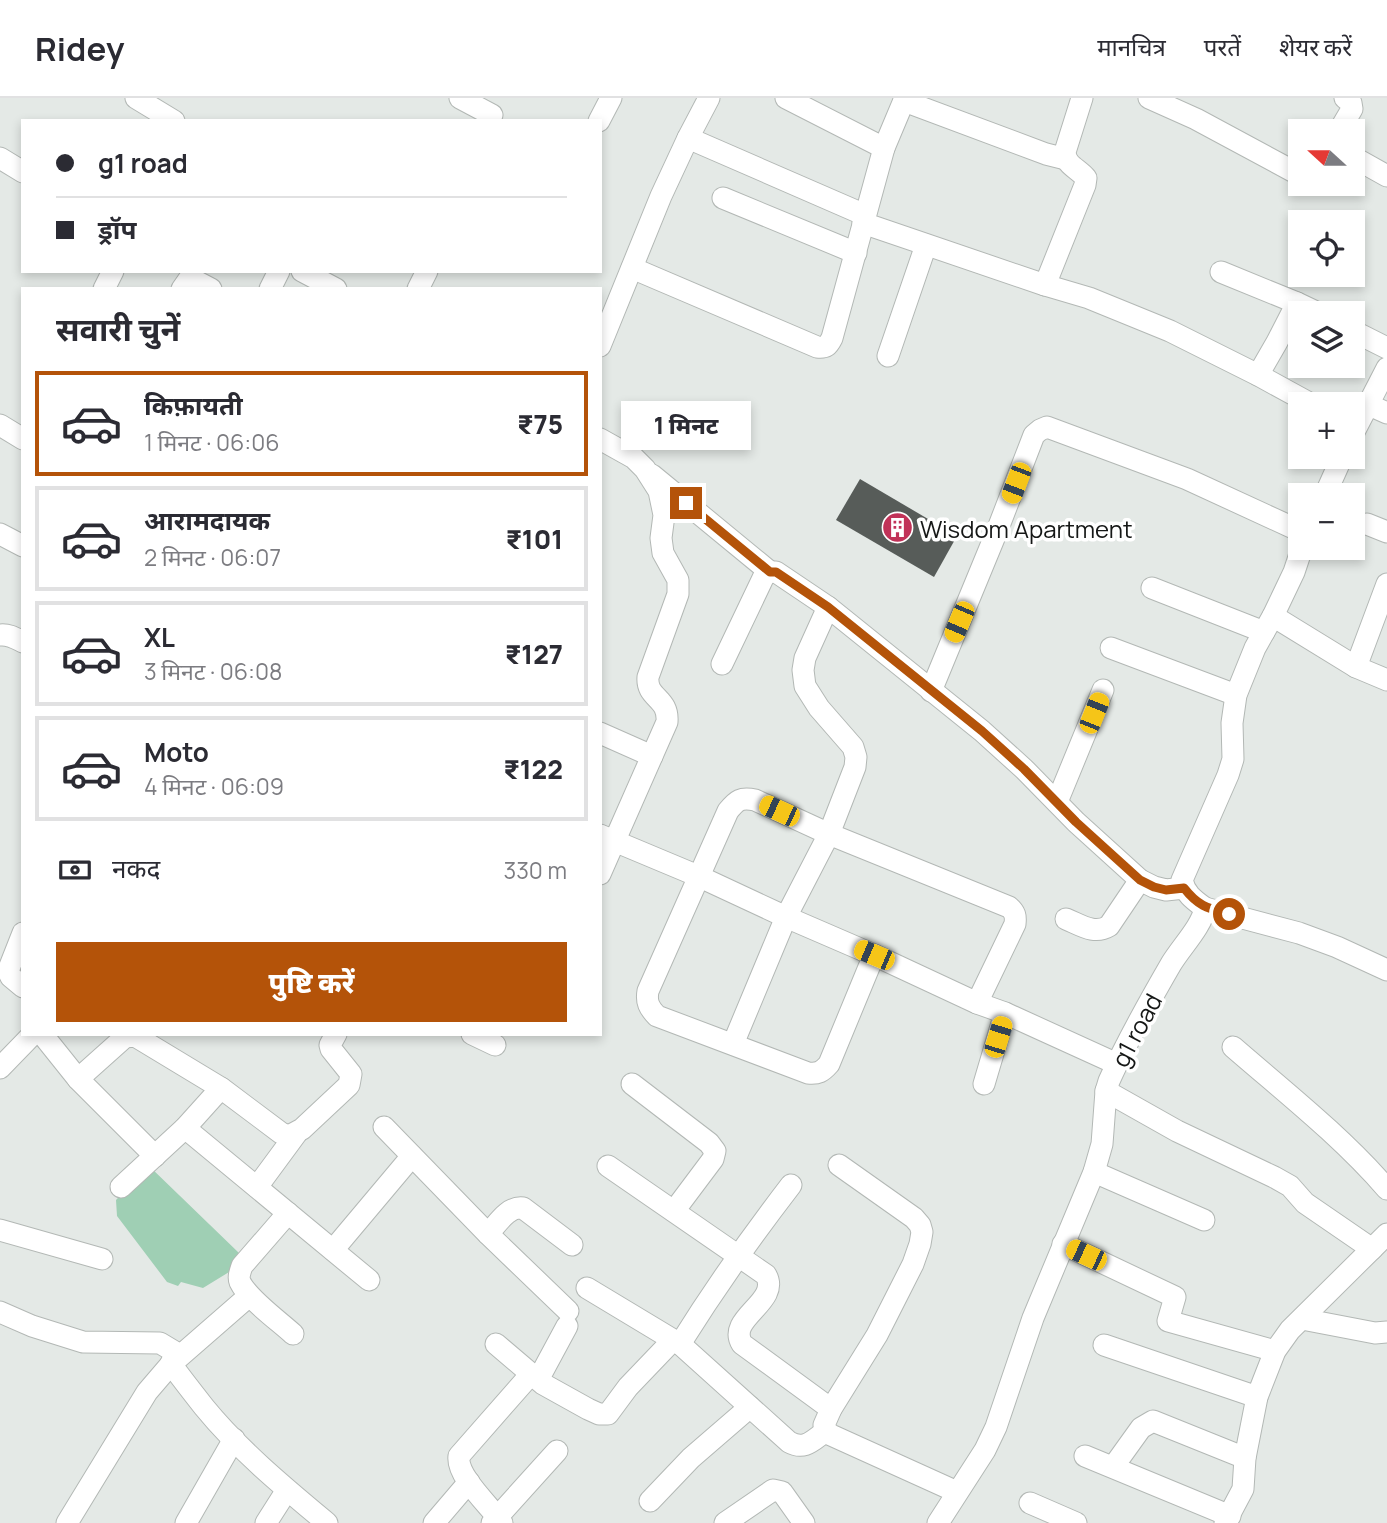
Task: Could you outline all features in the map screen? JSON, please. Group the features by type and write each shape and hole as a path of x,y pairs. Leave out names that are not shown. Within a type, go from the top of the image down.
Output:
{"street":[{"path":"136,98 171,119"},
{"path":"460,98 494,111"},
{"path":"600,119 611,98"},
{"path":"602,341 660,196 709,98"},
{"path":"786,98 884,148"},
{"path":"1045,285 1085,185 1086,178 1069,164 1065,152 1082,98"},
{"path":"1149,98 1196,119 1288,169"},
{"path":"1345,98 1351,103 1352,109 1346,119"},
{"path":"632,268 823,348 828,346 832,338 884,148 904,99 1046,154 1066,159"},
{"path":"688,138 926,245 1089,298 1170,331 1290,392"},
{"path":"0,158 21,171"},
{"path":"1365,164 1387,176"},
{"path":"723,198 856,253"},
{"path":"888,356 926,245"},
{"path":"1221,272 1292,301"},
{"path":"306,273 332,287"},
{"path":"183,287 189,279 207,287"},
{"path":"1258,374 1288,321"},
{"path":"1365,337 1387,348"},
{"path":"1365,408 1387,368"},
{"path":"1367,404 1387,413"},
{"path":"0,425 21,438"},
{"path":"930,691 1034,435 1040,430 1046,428 1187,479 1288,525"},
{"path":"602,440 634,458 770,572"},
{"path":"602,864 607,838 652,755 667,722 668,713 664,704 647,685 678,594 678,580 663,553 661,538 664,516 659,491 645,469"},
{"path":"0,534 21,545"},
{"path":"1298,560 1255,648 1236,695 1231,723 1233,759 1182,880 1191,897 1205,908 1299,933 1387,970"},
{"path":"722,664 764,576 776,572 828,607 982,731 1140,880 1166,890 1184,888"},
{"path":"1356,667 1387,584"},
{"path":"1152,588 1269,624 1387,680"},
{"path":"733,1044 786,917 829,834 855,767 853,747 819,708 805,687 803,670 806,658 828,607"},
{"path":"0,635 5,634 21,641"},
{"path":"1111,648 1236,695"},
{"path":"1057,803 1103,691"},
{"path":"602,734 652,755"},
{"path":"874,955 829,1064 823,1071 815,1074 657,1016 650,1009 647,999 648,991 728,811 736,801 743,798 755,800 829,834 1010,907 1016,917 1015,924 977,1003"},
{"path":"607,838 698,876 1116,1064"},
{"path":"1066,919 1093,930 1103,930 1109,926 1140,880"},
{"name":"g1 road","path":"938,1523 985,1450 996,1427 1033,1318 1094,1171 1102,1144 1106,1091 1116,1064 1182,946 1204,917 1205,908"},
{"path":"21,936 5,958 9,974 21,986"},
{"path":"984,1084 1005,1013"},
{"path":"0,1068 31,1036"},
{"path":"44,1036 78,1079 155,1156"},
{"path":"78,1079 125,1037 135,1036 221,1088 281,1133 289,1136 296,1134"},
{"path":"257,1188 296,1134 349,1086 351,1074 331,1049 330,1045 336,1036"},
{"path":"476,1036 495,1045"},
{"path":"1233,1048 1344,1143 1387,1189"},
{"path":"632,1084 709,1143 715,1151 713,1159 674,1211"},
{"path":"121,1187 185,1128 221,1088"},
{"path":"1086,1456 1228,1520 1243,1489 1245,1458 1257,1397 1275,1351 1290,1330 1380,1241 1305,1203 1290,1186 1275,1177 1177,1131 1106,1091"},
{"path":"384,1127 568,1319 538,1378 543,1383"},
{"path":"185,1128 369,1280"},
{"path":"333,1250 412,1156"},
{"path":"839,1165 914,1218 920,1224 922,1233 913,1264 877,1335 831,1409 824,1425 826,1431 957,1492"},
{"path":"608,1166 766,1275 770,1282 766,1295 741,1325 739,1339 742,1344 831,1409"},
{"path":"1094,1171 1204,1220"},
{"path":"496,1344 543,1383 587,1409 608,1415 628,1387 677,1342 791,1185"},
{"path":"488,1234 512,1209 518,1207 572,1245"},
{"path":"288,1213 242,1266 239,1281 250,1296 293,1334"},
{"path":"0,1230 102,1259"},
{"path":"1063,1244 1175,1297 1168,1321 1275,1351"},
{"path":"587,1288 677,1342 789,1442 802,1447 826,1431"},
{"path":"67,1523 147,1392 171,1364 250,1296"},
{"path":"0,1312 32,1326 83,1342 160,1343 175,1352 171,1364"},
{"path":"1302,1319 1375,1333 1387,1332"},
{"path":"1104,1345 1257,1397"},
{"path":"171,1364 205,1409 234,1439 287,1490 327,1523"},
{"path":"543,1383 459,1456 459,1466 497,1521 557,1451"},
{"path":"650,1501 691,1458 750,1407"},
{"path":"1113,1467 1140,1428 1153,1421 1245,1458"},
{"path":"186,1523 234,1439"},
{"path":"434,1523 469,1482"},
{"path":"266,1523 287,1490"},
{"path":"725,1523 773,1490 782,1492 796,1520"},
{"path":"1030,1503 1076,1523"}],"shaded area":[{"path":"149,1166 239,1253 234,1269 203,1288 181,1282 178,1286 167,1282 117,1216 116,1200"}],"building":[{"name":"Wisdom Apartment","path":"860,479 957,536 934,577 836,520"}],"place":[{"name":"Wisdom Apartment","path":"897,528"}],"route":[{"path":"686,503 770,572 776,572 828,607 982,731 1140,880 1166,890 1184,888 1205,908 1229,914"}]}
